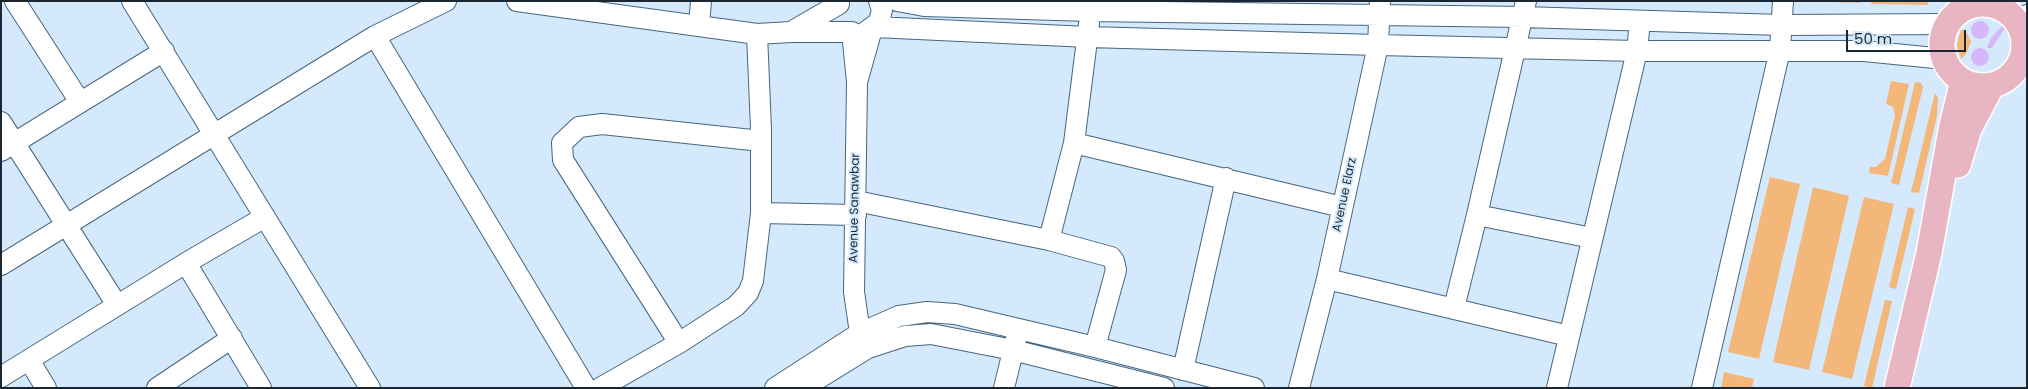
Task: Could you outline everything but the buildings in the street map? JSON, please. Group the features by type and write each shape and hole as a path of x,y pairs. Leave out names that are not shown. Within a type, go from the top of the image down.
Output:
{"main road":[{"path":"1987,5 2016,13 2025,55 2011,75 1992,85 1982,86 1963,81 1952,72 1945,60 1942,47 1944,35 1961,9 1987,5"},
{"path":"1897,388 1961,127 1963,81"},
{"path":"1961,127 1992,85"}],"street":[{"path":"14,1 80,102"},
{"path":"132,1 370,388"},
{"path":"1,265 375,36 446,1"},
{"path":"700,26 701,1"},
{"path":"857,82 874,28 881,16 879,1"},
{"path":"897,1 924,6 1524,9 1640,22 1781,25 1961,9"},
{"path":"1702,388 1780,50 1782,1"},
{"path":"528,2 756,34 791,32 864,33 874,28 1088,37 1378,45 1516,46 1637,50 1864,51 1945,60"},
{"path":"840,3 839,19 852,32 857,82"},
{"path":"791,32 840,3"},
{"path":"1049,240 1074,143 1088,37 1090,6"},
{"name":"Avenue Elarz","path":"1299,388 1327,279 1378,45 1380,9"},
{"path":"1454,308 1524,9"},
{"path":"1557,388 1637,50 1640,22"},
{"path":"600,388 679,343 736,306 748,293 753,281 761,213 761,141 756,34"},
{"path":"375,36 586,388"},
{"path":"8,147 164,51"},
{"name":"Avenue Sanawbar","path":"857,82 854,292 864,340"},
{"path":"1,122 8,147 66,225 117,305"},
{"path":"679,343 563,160 562,144 579,127 602,124 761,141"},
{"path":"1074,143 1342,207"},
{"path":"1183,370 1226,178"},
{"path":"761,213 856,208 1049,240 1106,255 1114,261 1116,270 1095,347"},
{"path":"1477,215 1592,238"},
{"path":"1,377 186,263 265,217"},
{"path":"186,263 261,388"},
{"path":"1327,279 1569,336"},
{"path":"803,388 864,340 899,316 927,312 955,314 1095,347 1183,370 1215,384 1254,388"},
{"path":"1004,388 1018,330"},
{"path":"775,388 864,340 931,334 1013,350 1164,388"},
{"path":"157,388 232,338"},
{"path":"29,360 46,388"}],"shaded area":[{"path":"1802,1 1860,1 1860,3"},
{"path":"1872,1 1926,1 1929,5 1871,4"},
{"path":"1980,21 1986,24 1989,30 1986,36 1980,39 1974,36 1971,30 1974,24"},
{"path":"2003,25 2005,28 1992,48 1987,48 1991,38"},
{"path":"1961,29 1967,33 1971,42 1966,54 1961,59 1957,45"},
{"path":"1980,48 1986,51 1989,57 1986,63 1980,66 1974,63 1971,57 1974,51"},
{"path":"1891,81 1909,84 1888,176 1869,173 1870,167 1876,167 1885,159 1895,115 1893,107 1886,104"},
{"path":"1915,82 1921,83 1923,87 1899,185 1891,183"},
{"path":"1935,93 1938,98 1937,116 1919,193 1911,192"},
{"path":"1770,177 1800,184 1759,359 1728,352"},
{"path":"1813,187 1849,196 1809,370 1773,362"},
{"path":"1864,197 1894,204 1852,379 1822,372"},
{"path":"1908,207 1915,209 1896,289 1889,287"},
{"path":"1885,300 1892,301 1872,388 1864,386"},
{"path":"1724,372 1754,379 1752,388 1721,388"}]}
